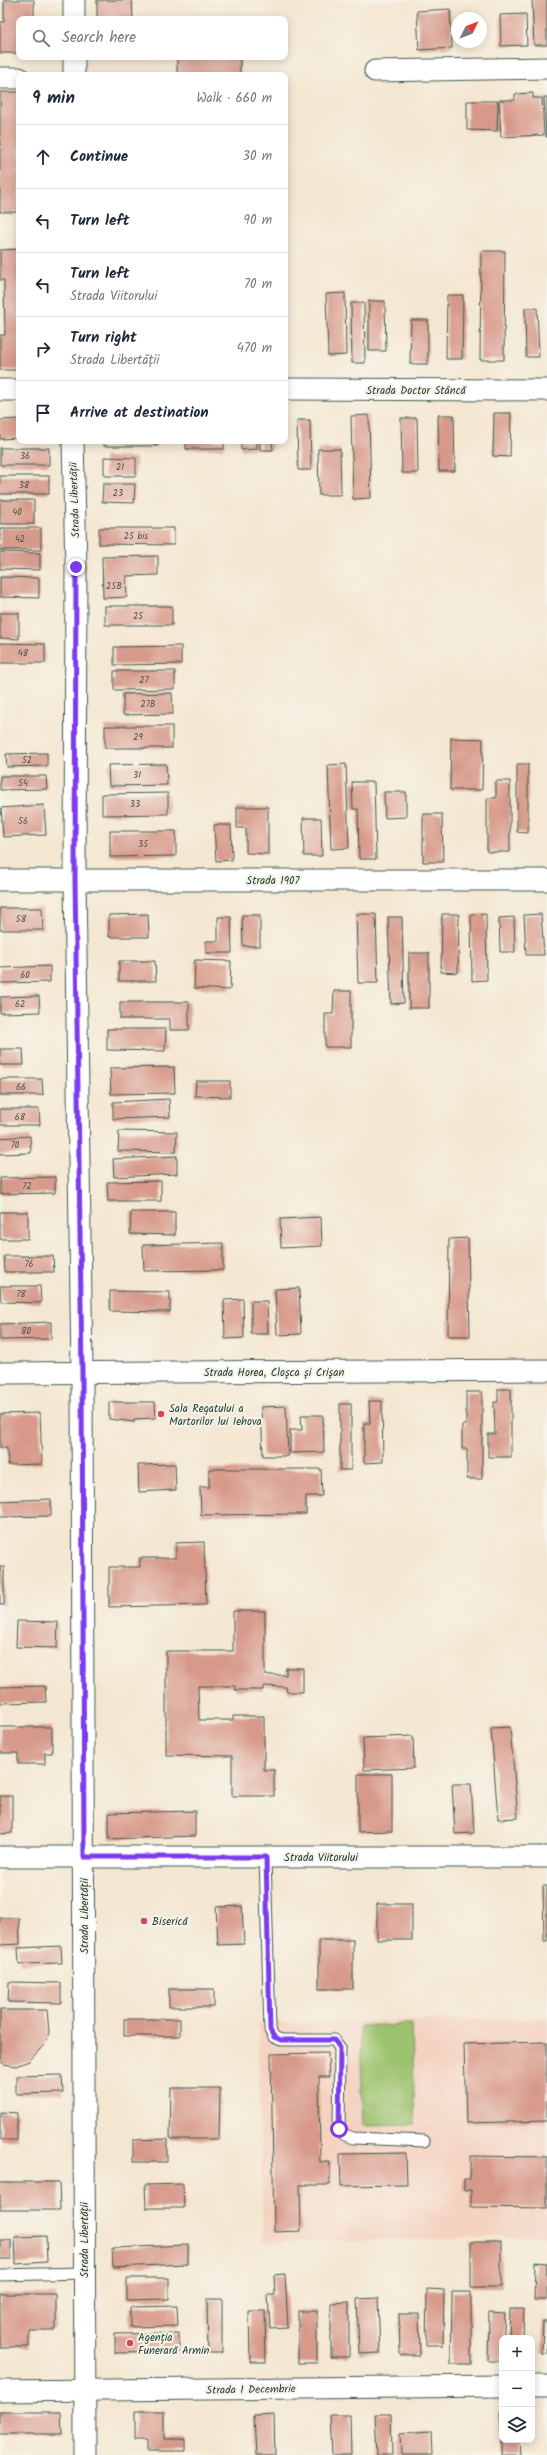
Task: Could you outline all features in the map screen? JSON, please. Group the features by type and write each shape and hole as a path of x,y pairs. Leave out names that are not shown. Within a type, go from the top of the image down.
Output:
{"street":[{"path":"74,0 74,16"},
{"path":"74,60 74,72"},
{"path":"375,71 547,68"},
{"path":"0,78 16,78"},
{"name":"Strada Doctor Stâncă","path":"288,389 547,390"},
{"path":"0,390 16,390"},
{"name":"Strada Libertății","path":"73,444 76,583 75,880 82,1373 85,2455"},
{"name":"Strada 1907","path":"0,880 547,880"},
{"name":"Strada Horea, Cloşca şi Crişan","path":"0,1373 547,1370"},
{"name":"Strada Viitorului","path":"0,1857 547,1857"},
{"name":"Strada 1 Decembrie","path":"0,2391 499,2386"},
{"path":"535,2386 547,2386"}],"lane":[{"path":"266,1857 270,2030 274,2037 281,2040 334,2040 340,2048 339,2129 345,2135 353,2138 424,2141"},
{"path":"0,2275 84,2273"}],"shaded area":[{"path":"547,2018 547,2236 263,2242 258,2024"}],"green space":[{"path":"412,2024 415,2124 363,2125 360,2026"}],"building":[{"path":"4,0 34,0 34,16 16,16 16,53 0,53 0,22 4,22"},
{"path":"97,0 132,0 133,16 97,16"},
{"path":"532,0 547,0 547,45 534,45"},
{"path":"450,9 452,48 419,50 417,11"},
{"path":"526,14 527,45 501,46 500,15"},
{"path":"177,60 240,60 240,72 177,72"},
{"path":"0,92 16,92 16,212 0,212"},
{"path":"533,93 533,98 542,98 544,135 501,137 499,100 515,100 515,94"},
{"path":"544,97 547,97 547,137 546,137"},
{"path":"467,101 498,101 497,131 467,130"},
{"path":"16,249 16,370 0,370 0,335 5,335 4,280 0,280 0,250"},
{"path":"481,251 505,251 504,360 480,360"},
{"path":"345,293 346,355 328,356 326,294"},
{"path":"447,295 463,295 462,359 446,359"},
{"path":"369,301 385,301 386,351 369,351"},
{"path":"351,303 364,303 365,363 352,363"},
{"path":"525,308 537,308 539,357 526,357"},
{"path":"411,320 428,320 428,364 410,364"},
{"path":"494,413 511,413 510,457 493,456"},
{"path":"369,415 371,498 353,499 351,416"},
{"path":"438,415 454,415 455,471 439,471"},
{"path":"401,418 417,418 418,473 402,473"},
{"path":"16,419 16,438 0,439 0,420"},
{"path":"297,420 310,420 311,470 298,470"},
{"path":"104,444 157,444 157,446 104,446"},
{"path":"186,444 224,444 224,449 186,449"},
{"path":"241,444 257,444 257,449 241,450"},
{"path":"260,444 272,444 273,450 260,450"},
{"path":"0,448 49,448 49,465 0,465"},
{"path":"318,449 340,449 341,495 319,495"},
{"path":"104,457 136,458 136,476 104,476"},
{"path":"0,476 49,476 49,494 0,494"},
{"path":"103,484 135,484 134,503 102,502"},
{"path":"0,500 34,500 34,524 0,524"},
{"path":"0,528 41,528 41,550 0,550"},
{"path":"99,528 174,528 174,545 99,544"},
{"path":"0,552 40,553 40,570 0,569"},
{"path":"158,556 158,575 126,576 127,597 103,598 102,557"},
{"path":"0,577 39,578 39,598 0,597"},
{"path":"105,606 172,606 172,625 105,625"},
{"path":"0,613 19,613 19,639 0,638"},
{"path":"0,643 45,644 45,663 0,663"},
{"path":"181,646 181,664 114,665 114,647"},
{"path":"114,671 175,671 175,689 114,690"},
{"path":"172,693 173,714 123,715 123,694"},
{"path":"105,726 172,726 172,748 105,748"},
{"path":"451,738 483,739 482,790 450,790"},
{"path":"47,753 47,766 7,767 6,754"},
{"path":"166,764 167,785 109,786 108,765"},
{"path":"346,764 349,848 331,849 328,765"},
{"path":"517,764 528,764 528,833 517,832"},
{"path":"0,776 46,776 47,789 0,790"},
{"path":"496,781 510,781 510,852 487,852 487,798 496,798"},
{"path":"352,782 374,782 376,859 359,859 358,809 353,809"},
{"path":"384,792 406,792 406,817 385,818"},
{"path":"168,793 168,814 102,815 102,794"},
{"path":"44,805 46,835 3,837 1,808"},
{"path":"237,807 268,807 268,854 246,853 246,828 237,828"},
{"path":"423,814 442,814 443,862 423,862"},
{"path":"303,818 321,818 322,856 304,856"},
{"path":"214,825 231,825 232,860 216,861"},
{"path":"110,831 176,831 176,856 110,857"},
{"path":"0,908 42,908 43,930 0,930"},
{"path":"148,914 149,937 109,937 109,915"},
{"path":"356,914 376,914 378,983 358,983"},
{"path":"442,914 459,914 458,973 441,972"},
{"path":"486,914 487,980 472,981 471,915"},
{"path":"541,914 544,955 526,955 524,915"},
{"path":"242,915 260,915 260,946 243,946"},
{"path":"218,917 231,917 232,953 206,953 206,941 218,941"},
{"path":"388,917 402,917 404,1003 391,1004"},
{"path":"514,917 515,952 500,952 499,918"},
{"path":"409,953 429,953 429,1008 409,1008"},
{"path":"195,960 231,961 230,990 194,988"},
{"path":"119,961 155,961 156,981 119,981"},
{"path":"50,966 50,982 0,983 0,968"},
{"path":"334,991 351,991 351,1047 325,1047 325,1014 333,1014"},
{"path":"39,996 40,1012 0,1013 0,997"},
{"path":"120,1002 189,1002 189,1030 170,1030 170,1019 120,1019"},
{"path":"107,1029 166,1029 165,1051 107,1050"},
{"path":"0,1049 23,1049 24,1065 0,1065"},
{"path":"174,1067 175,1093 111,1094 110,1068"},
{"path":"0,1079 42,1079 43,1095 0,1095"},
{"path":"196,1081 230,1081 230,1097 195,1096"},
{"path":"169,1099 170,1117 113,1119 113,1102"},
{"path":"0,1109 39,1109 40,1125 0,1125"},
{"path":"119,1131 177,1132 176,1152 118,1151"},
{"path":"30,1136 31,1153 0,1154 0,1138"},
{"path":"177,1156 177,1174 114,1177 113,1159"},
{"path":"55,1177 55,1193 0,1194 0,1178"},
{"path":"161,1181 161,1201 108,1201 107,1182"},
{"path":"0,1212 28,1212 28,1239 0,1239"},
{"path":"131,1212 175,1212 175,1235 130,1234"},
{"path":"321,1217 322,1246 281,1248 280,1219"},
{"path":"468,1238 470,1336 448,1336 449,1239"},
{"path":"223,1243 223,1270 144,1271 143,1245"},
{"path":"4,1256 53,1256 54,1272 5,1272"},
{"path":"0,1286 40,1286 41,1303 1,1302"},
{"path":"299,1288 301,1334 277,1335 275,1289"},
{"path":"110,1291 170,1292 170,1312 110,1311"},
{"path":"243,1299 244,1338 225,1339 224,1300"},
{"path":"251,1301 267,1301 268,1334 251,1334"},
{"path":"51,1322 51,1339 0,1340 0,1324"},
{"path":"498,1389 511,1389 511,1457 488,1457 488,1434 495,1434 494,1402 498,1402"},
{"path":"466,1392 482,1392 482,1479 467,1479 467,1449 462,1449 462,1425 466,1425"},
{"path":"369,1401 382,1401 383,1462 364,1463 364,1423 370,1423"},
{"path":"109,1402 155,1402 156,1418 134,1419 134,1422 109,1419"},
{"path":"340,1404 351,1404 351,1470 340,1470"},
{"path":"286,1406 288,1456 263,1456 261,1407"},
{"path":"40,1413 42,1464 8,1465 7,1448 0,1448 0,1414"},
{"path":"301,1415 323,1415 324,1452 290,1453 290,1430 302,1430"},
{"path":"175,1464 176,1490 139,1492 138,1465"},
{"path":"209,1469 321,1469 322,1496 306,1496 306,1514 201,1515 200,1487 209,1487"},
{"path":"51,1499 51,1516 0,1517 0,1501"},
{"path":"204,1542 206,1605 109,1607 109,1567 140,1567 140,1558 176,1558 176,1543"},
{"path":"0,1567 4,1567 4,1605 0,1605"},
{"path":"233,1611 265,1611 265,1675 286,1675 286,1668 303,1668 303,1692 287,1692 286,1687 263,1686 263,1690 235,1690 235,1686 198,1686 199,1720 233,1720 233,1716 264,1716 264,1770 274,1770 274,1796 232,1796 232,1756 166,1755 166,1651 233,1651"},
{"path":"17,1621 58,1622 57,1648 16,1647"},
{"path":"45,1686 46,1702 0,1703 0,1687"},
{"path":"0,1727 52,1727 52,1753 45,1753 45,1764 18,1764 18,1753 0,1753"},
{"path":"510,1727 518,1818 498,1819 491,1728"},
{"path":"413,1736 414,1768 364,1770 363,1738"},
{"path":"358,1774 392,1774 392,1831 358,1832"},
{"path":"452,1784 471,1784 474,1833 455,1834"},
{"path":"0,1796 12,1796 12,1833 0,1834"},
{"path":"195,1811 195,1836 109,1839 109,1813"},
{"path":"543,1886 547,1886 547,1941 544,1941"},
{"path":"377,1904 412,1904 412,1940 377,1940"},
{"path":"242,1906 244,1944 218,1945 216,1907"},
{"path":"0,1918 19,1918 20,1944 0,1945"},
{"path":"319,1940 353,1940 353,1989 319,1989"},
{"path":"61,1946 62,1963 19,1964 18,1948"},
{"path":"9,1982 61,1983 61,2003 8,2002"},
{"path":"169,1989 214,1989 214,2007 169,2007"},
{"path":"0,2010 47,2010 49,2032 46,2043 29,2061 16,2066 4,2064 0,2061"},
{"path":"124,2019 180,2019 180,2036 124,2036"},
{"path":"547,2042 547,2121 466,2123 464,2044"},
{"path":"328,2053 329,2077 319,2077 320,2162 330,2162 330,2185 300,2185 301,2231 274,2232 271,2054"},
{"path":"62,2075 63,2093 16,2094 16,2076"},
{"path":"171,2088 220,2088 219,2139 170,2139"},
{"path":"0,2112 17,2113 17,2140 0,2140"},
{"path":"167,2139 167,2162 133,2162 133,2140"},
{"path":"406,2153 407,2185 341,2186 340,2154"},
{"path":"470,2156 547,2157 547,2208 471,2207 471,2190 464,2190 464,2179 470,2179"},
{"path":"0,2182 59,2182 60,2210 0,2210"},
{"path":"183,2184 184,2208 146,2208 145,2185"},
{"path":"46,2236 47,2262 16,2264 15,2237"},
{"path":"0,2240 11,2240 11,2259 0,2259"},
{"path":"471,2242 501,2242 501,2287 471,2287"},
{"path":"188,2245 188,2264 113,2267 112,2248"},
{"path":"535,2262 547,2263 547,2300 534,2300"},
{"path":"285,2274 288,2327 270,2328 268,2295 275,2295 274,2275"},
{"path":"127,2278 169,2278 169,2299 127,2300"},
{"path":"427,2289 444,2290 443,2345 426,2345"},
{"path":"452,2292 471,2292 471,2364 451,2364"},
{"path":"0,2294 56,2294 56,2330 29,2330 29,2347 0,2347"},
{"path":"378,2298 380,2353 359,2354 357,2299"},
{"path":"207,2299 222,2299 222,2353 208,2353"},
{"path":"349,2302 349,2357 331,2357 331,2303"},
{"path":"177,2306 178,2326 130,2327 130,2307"},
{"path":"510,2309 524,2309 523,2335 509,2335"},
{"path":"249,2311 265,2311 266,2362 250,2362"},
{"path":"298,2311 317,2311 317,2363 298,2363"},
{"path":"489,2312 505,2313 504,2335 499,2335 499,2361 488,2361"},
{"path":"399,2314 419,2314 420,2355 400,2355"},
{"path":"543,2321 547,2321 547,2353 542,2353"},
{"path":"179,2333 179,2352 115,2353 115,2334"},
{"path":"135,2411 164,2411 164,2439 185,2439 185,2451 147,2451 147,2439 135,2439"},
{"path":"0,2412 61,2412 62,2434 0,2434"},
{"path":"375,2414 391,2414 392,2455 377,2455"},
{"path":"274,2415 275,2455 256,2455 254,2416"},
{"path":"330,2415 350,2415 351,2455 332,2455"},
{"path":"431,2431 432,2455 401,2455 400,2433"},
{"path":"501,2443 519,2443 520,2455 501,2455"}],"place":[{"name":"Sala Regatului a Martorilor lui Iehova","path":"161,1414"},
{"name":"Biserică","path":"144,1921"},
{"name":"Agenția Funerară Armin","path":"130,2343"}],"route":[{"path":"76,567 77,725 75,880 82,1373 84,1857 266,1857 270,2030 274,2037 281,2040 325,2038 334,2040 340,2048 339,2129"}]}
